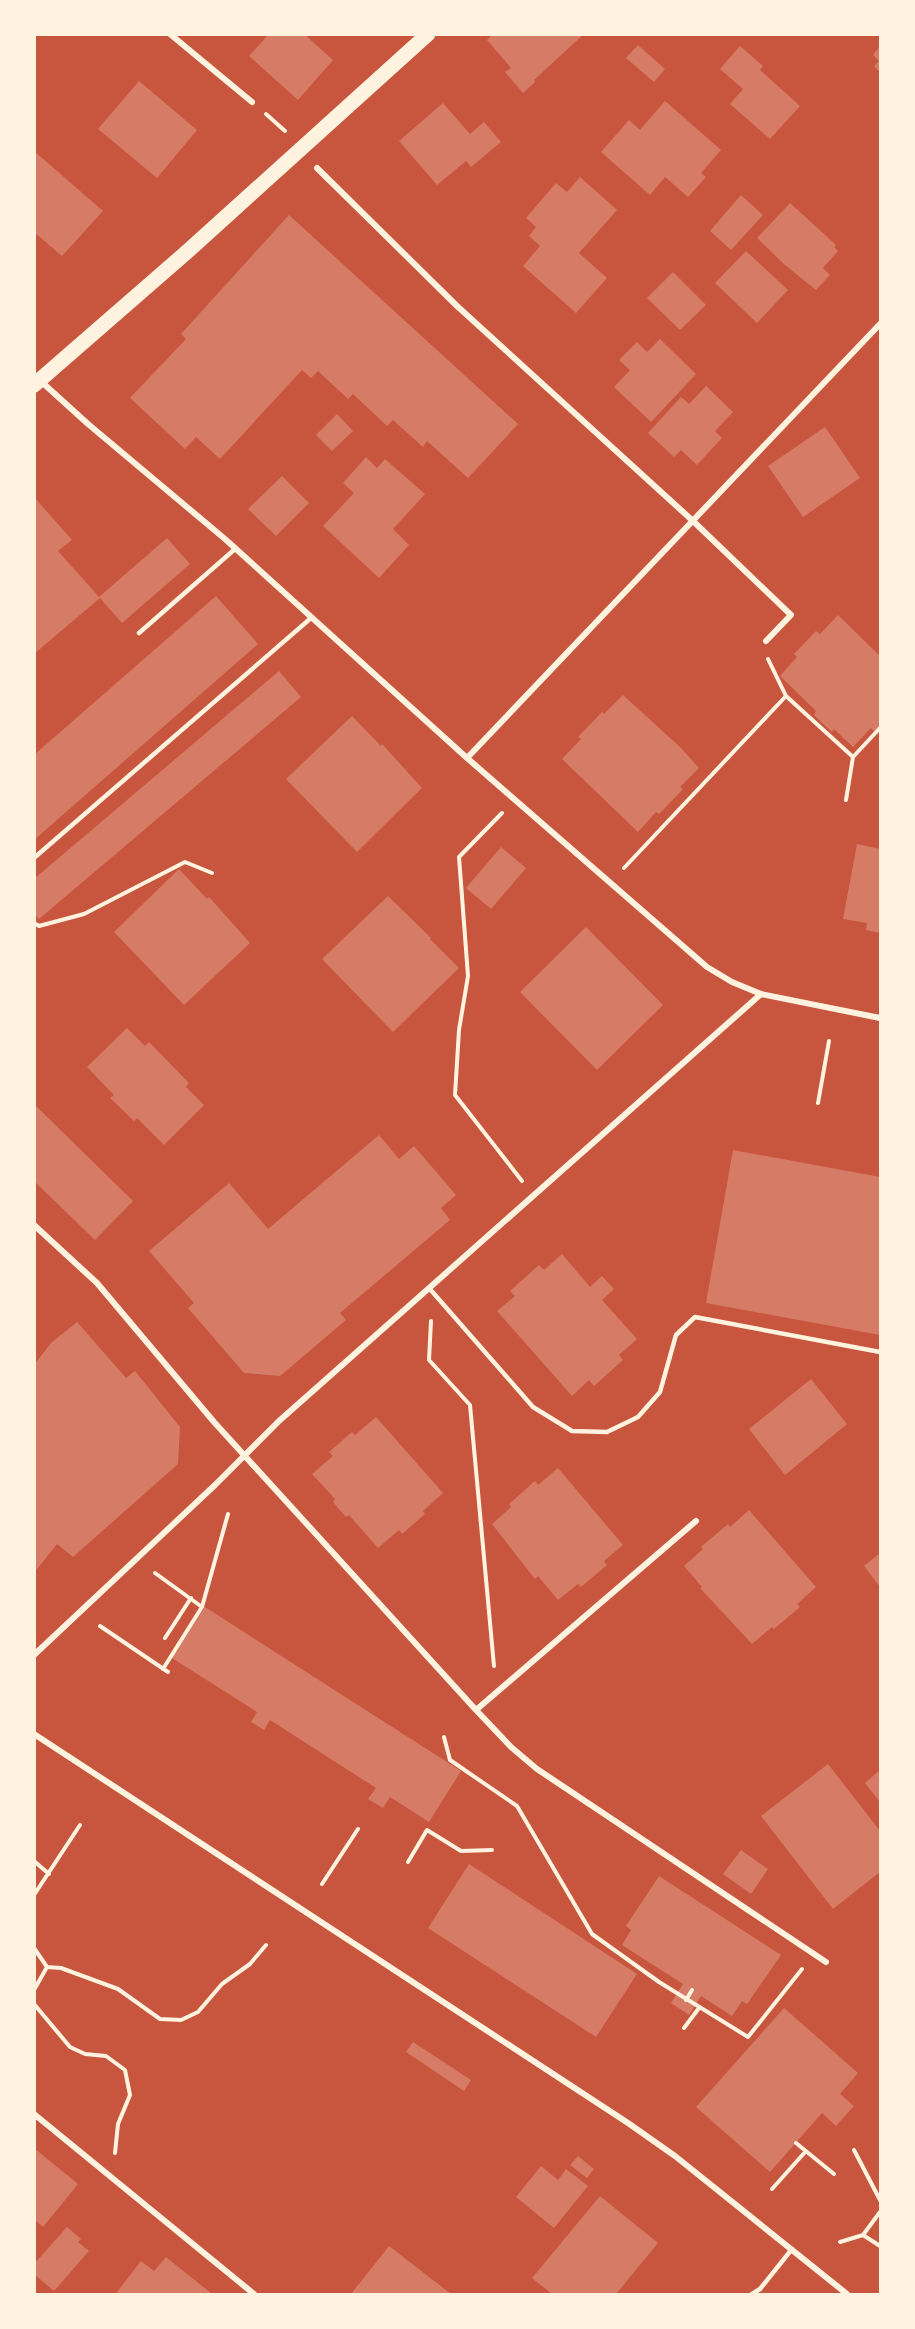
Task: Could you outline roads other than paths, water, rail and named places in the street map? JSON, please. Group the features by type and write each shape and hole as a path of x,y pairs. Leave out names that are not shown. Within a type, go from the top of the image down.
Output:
{"main road":[{"path":"37,380 189,250 428,34"}],"street":[{"path":"170,34 252,102"},
{"path":"317,168 457,306 693,521 791,615 766,641"},
{"path":"467,758 880,324"},
{"path":"37,380 235,549 467,758 702,963 732,982 761,994 880,1018"},
{"path":"34,1655 279,1421 761,994"},
{"path":"34,1225 97,1283 244,1456 512,1747 537,1769 826,1962"},
{"path":"476,1710 696,1521"},
{"path":"34,1734 617,2115 675,2156 847,2295"},
{"path":"34,2114 254,2295"}],"lane":[{"path":"139,633 235,549"},
{"path":"34,858 311,618"},
{"path":"429,1288 533,1407 572,1431 608,1432 638,1418 660,1392 676,1335 695,1317 880,1352"},
{"path":"752,2295 760,2289 792,2249"}]}
